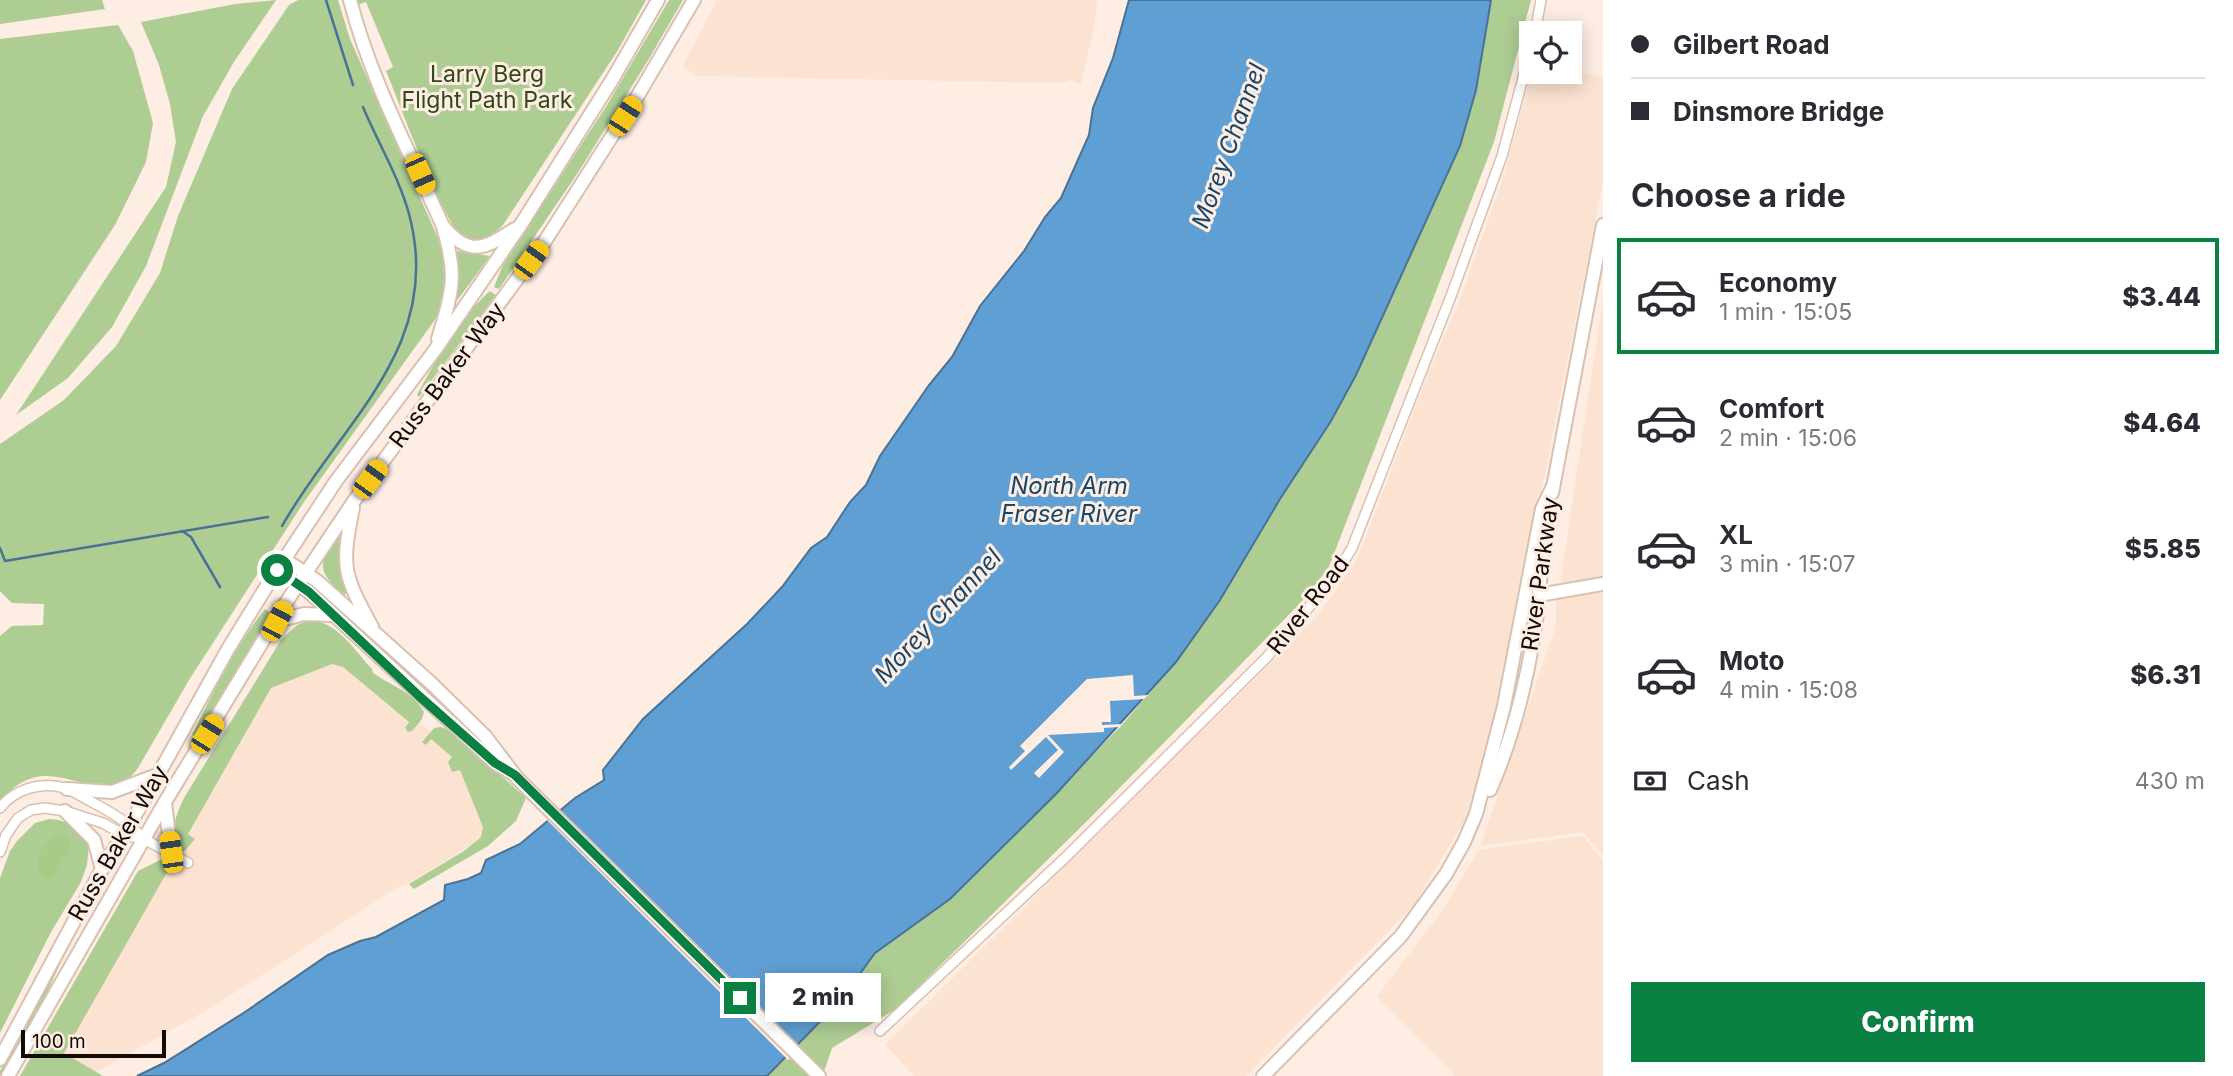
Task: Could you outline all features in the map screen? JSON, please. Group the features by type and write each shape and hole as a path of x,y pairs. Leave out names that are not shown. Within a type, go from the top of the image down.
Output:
{"main road":[{"path":"350,0 373,68 449,245 452,293 435,349"},
{"name":"Russ Baker Way","path":"0,1059 102,869 229,649 281,565 336,481 435,349 520,226 612,80 658,0"},
{"name":"Russ Baker Way","path":"8,1076 165,802 302,579 354,501 545,241 644,85 694,0"},
{"path":"442,224 462,244 474,248 485,247 520,226"},
{"path":"1553,486 1603,225"},
{"name":"River Parkway","path":"1476,814 1493,782 1518,708 1539,595 1540,566 1553,486"},
{"name":"River Parkway","path":"1476,814 1509,683 1542,509 1553,486"},
{"path":"354,501 345,551 345,568 354,596 377,636"},
{"path":"281,565 302,579 323,587 431,683 476,727 519,779 819,1076"},
{"path":"302,579 332,615 495,763 519,779"},
{"path":"1490,758 1505,726 1530,603 1539,595 1603,584"},
{"path":"277,621 304,614 332,615"},
{"path":"67,789 112,792 157,775"},
{"path":"165,802 171,852"},
{"path":"65,811 94,840 102,869"},
{"path":"1263,1076 1401,936 1446,874 1476,814"}],"street":[{"path":"1537,21 1541,0"},
{"name":"River Road","path":"880,1031 1068,855 1267,657 1335,576 1352,548 1451,296 1502,156 1521,84"},
{"path":"0,808 11,796 26,789 45,786 67,789 127,829 188,863"},
{"path":"0,852 12,826 25,813 45,808 127,829"}],"shaded area":[{"path":"717,0 1097,0 1094,27 1081,84 1071,80 1061,83 696,76 683,66"},
{"path":"1582,72 1603,77 1603,181 1500,700 1466,818 1414,905 1246,1076 914,1076 885,1045 1315,619 1357,560 1428,374 1461,297 1502,181 1529,84 1582,84"},
{"path":"1603,299 1603,577 1560,584"},
{"path":"1603,584 1603,856 1583,832 1480,846 1556,626 1556,588"},
{"path":"338,654 458,754 488,831 465,849 406,885 398,887 214,1006 89,1076 59,1061 277,675"},
{"path":"1583,836 1603,860 1603,1076 1455,1076 1377,996 1443,910 1478,850"}],"green space":[{"path":"0,0 102,0 105,9 0,24"},
{"path":"276,0 234,62 203,116 146,266 112,327 68,378 16,415 166,187 176,142 170,104 159,65 141,22 235,4"},
{"path":"298,0 338,0 350,39 441,245 446,279 439,314 304,502 189,680 133,774 125,781 107,785 91,785 47,776 32,778 16,786 0,802 0,636 12,626 43,625 44,604 12,603 0,591 0,444 64,400 116,346 160,273 178,216 232,89 289,5"},
{"name":"Larry Berg Flight Path Park","path":"356,0 646,0 618,50 503,225 491,236 476,242 465,239 456,230 434,189 386,71 393,67 366,2 357,5"},
{"path":"669,0 683,0 579,171 499,289 494,287 503,265 607,105"},
{"path":"1491,0 1531,0 1526,21 1519,21 1519,46 1494,142 1328,569 1302,601 1089,819 896,1009 832,1048 825,1069 817,1076 766,1076 841,1000 875,953 950,899 1121,726 1176,662 1220,600 1280,499 1331,421 1356,375 1476,90"},
{"path":"118,25 133,51 153,123 146,162 115,225 0,400 0,39"},
{"path":"457,251 490,256 456,302 458,286"},
{"path":"490,291 496,295 419,397 417,395 449,340 478,302"},
{"path":"343,533 340,568 347,592 345,595 328,579 323,565 328,550"},
{"path":"265,609 272,614 197,736 192,735 234,654"},
{"path":"310,620 321,622 338,632 372,672 413,698 424,712 422,719 408,732 405,728 409,722 343,667 332,664 271,688 188,834 195,839 184,852 178,848 173,835 184,798 281,640 297,625"},
{"path":"441,727 453,732 526,798 516,821 488,846 414,889 409,884 464,851 481,837 483,827 460,770 452,772 448,762 452,757 431,739 426,745 422,742 434,728"},
{"path":"49,819 67,823 89,844 87,865 81,882 51,932 0,1033 0,878 10,851 17,841 35,823"},
{"path":"56,834 66,837 71,846 52,877 45,880 40,874 37,861 46,844"},
{"path":"160,860 177,865 177,870 170,867 64,1053 103,1076 20,1076 138,871"},
{"path":"58,963 60,964 40,1008 0,1076 0,1071"}],"water":[{"name":"North Arm Fraser River","path":"1129,0 1491,0 1476,90 1460,146 1356,375 1331,421 1280,499 1220,600 1176,662 1056,794 950,899 875,953 841,1000 767,1076 137,1076 164,1063 245,1012 328,955 376,937 444,900 445,885 481,873 486,860 520,844 575,798 604,780 603,770 643,719 747,624 782,587 811,548 827,537 850,502 866,485 880,456 929,385 952,357 980,306 1024,251 1045,217 1061,198 1089,135 1093,108 1113,58"}],"pier":[{"path":"1133,675 1134,696 1148,695 1144,699 1110,701 1111,722 1102,722 1102,725 1122,724 1119,727 1104,728 1104,732 1048,735 1064,752 1039,778 1034,773 1058,750 1046,737 1011,770 1009,767 1025,751 1020,746 1087,679"},
{"path":"557,808 800,1049 788,1060 545,818"}],"waterway":[{"path":"326,0 353,85"},
{"path":"282,526 381,381 400,344 412,304 416,261 409,214 394,173 363,107"},
{"path":"0,548 5,561 268,517"},
{"path":"182,531 191,537 220,587"}],"route":[{"path":"277,570 309,592 437,712 495,763 515,775 740,998"}],"water label":[{"name":"Morey Channel","path":"1229,146"},
{"name":"Morey Channel","path":"938,616"}]}
